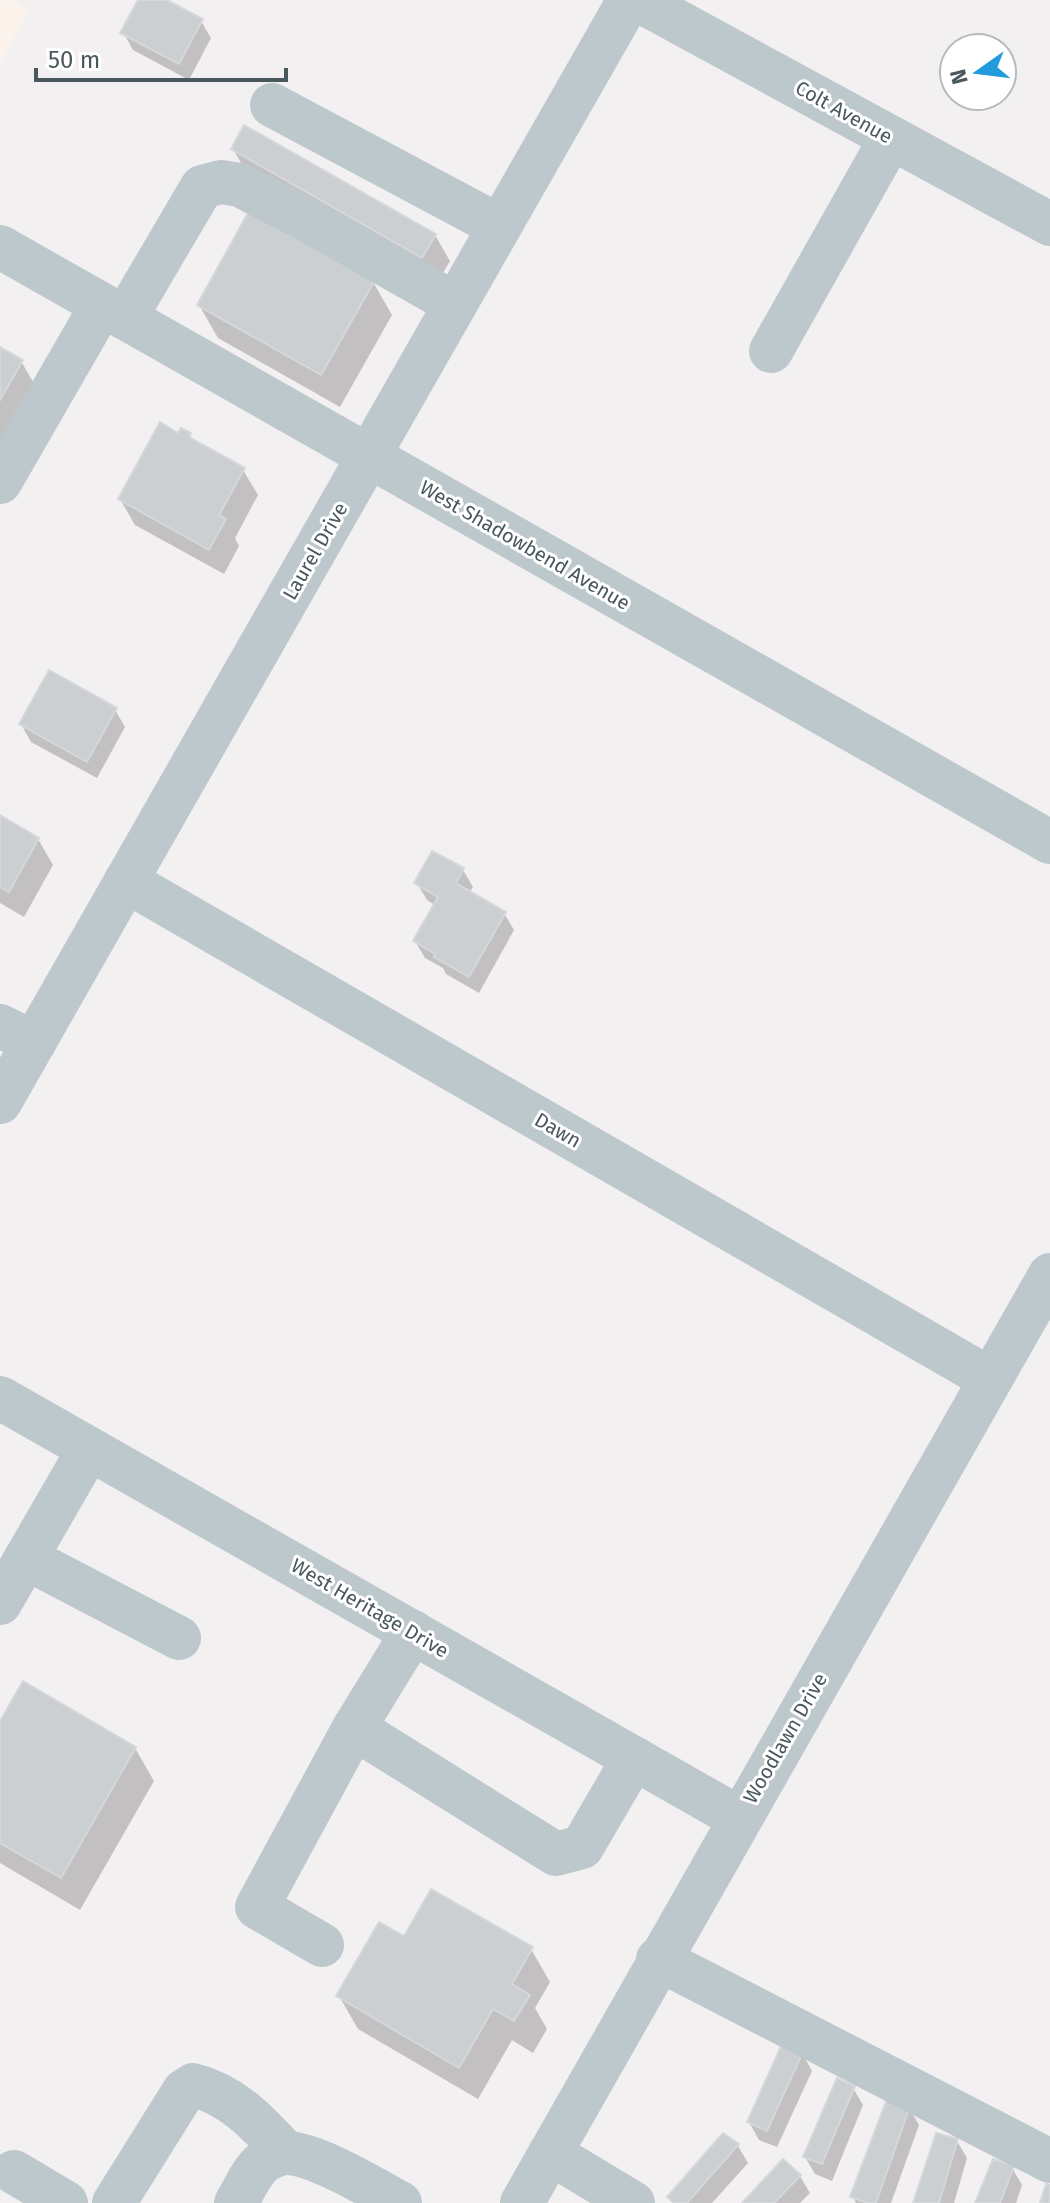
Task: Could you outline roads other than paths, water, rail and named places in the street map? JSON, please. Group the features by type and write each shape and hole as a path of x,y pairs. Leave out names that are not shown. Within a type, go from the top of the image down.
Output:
{"street":[{"name":"Laurel Drive","path":"0,1102 17,1034 126,881 629,0"},
{"name":"Colt Avenue","path":"638,0 1050,224"},
{"path":"272,105 499,226"},
{"path":"771,351 891,138"},
{"path":"0,482 113,312 202,187 221,182 240,185 455,304"},
{"name":"West Shadowbend Avenue","path":"0,247 1050,842"},
{"name":"Dawn","path":"126,881 990,1379"},
{"name":"Woodlawn Drive","path":"522,2203 658,1959 1050,1275"},
{"name":"West Heritage Drive","path":"0,1398 739,1818"},
{"path":"0,1603 89,1449"},
{"path":"26,1558 179,1638"},
{"path":"322,1945 257,1907 354,1728 413,1632"},
{"path":"354,1728 556,1854 582,1847 634,1758"},
{"path":"658,1959 1050,2161"},
{"path":"114,2203 184,2091 193,2085 214,2090 249,2113 285,2152 347,2175 400,2203"},
{"path":"236,2203 256,2169 266,2159 285,2152"},
{"path":"550,2153 633,2203"},
{"path":"14,2172 66,2203"}]}
